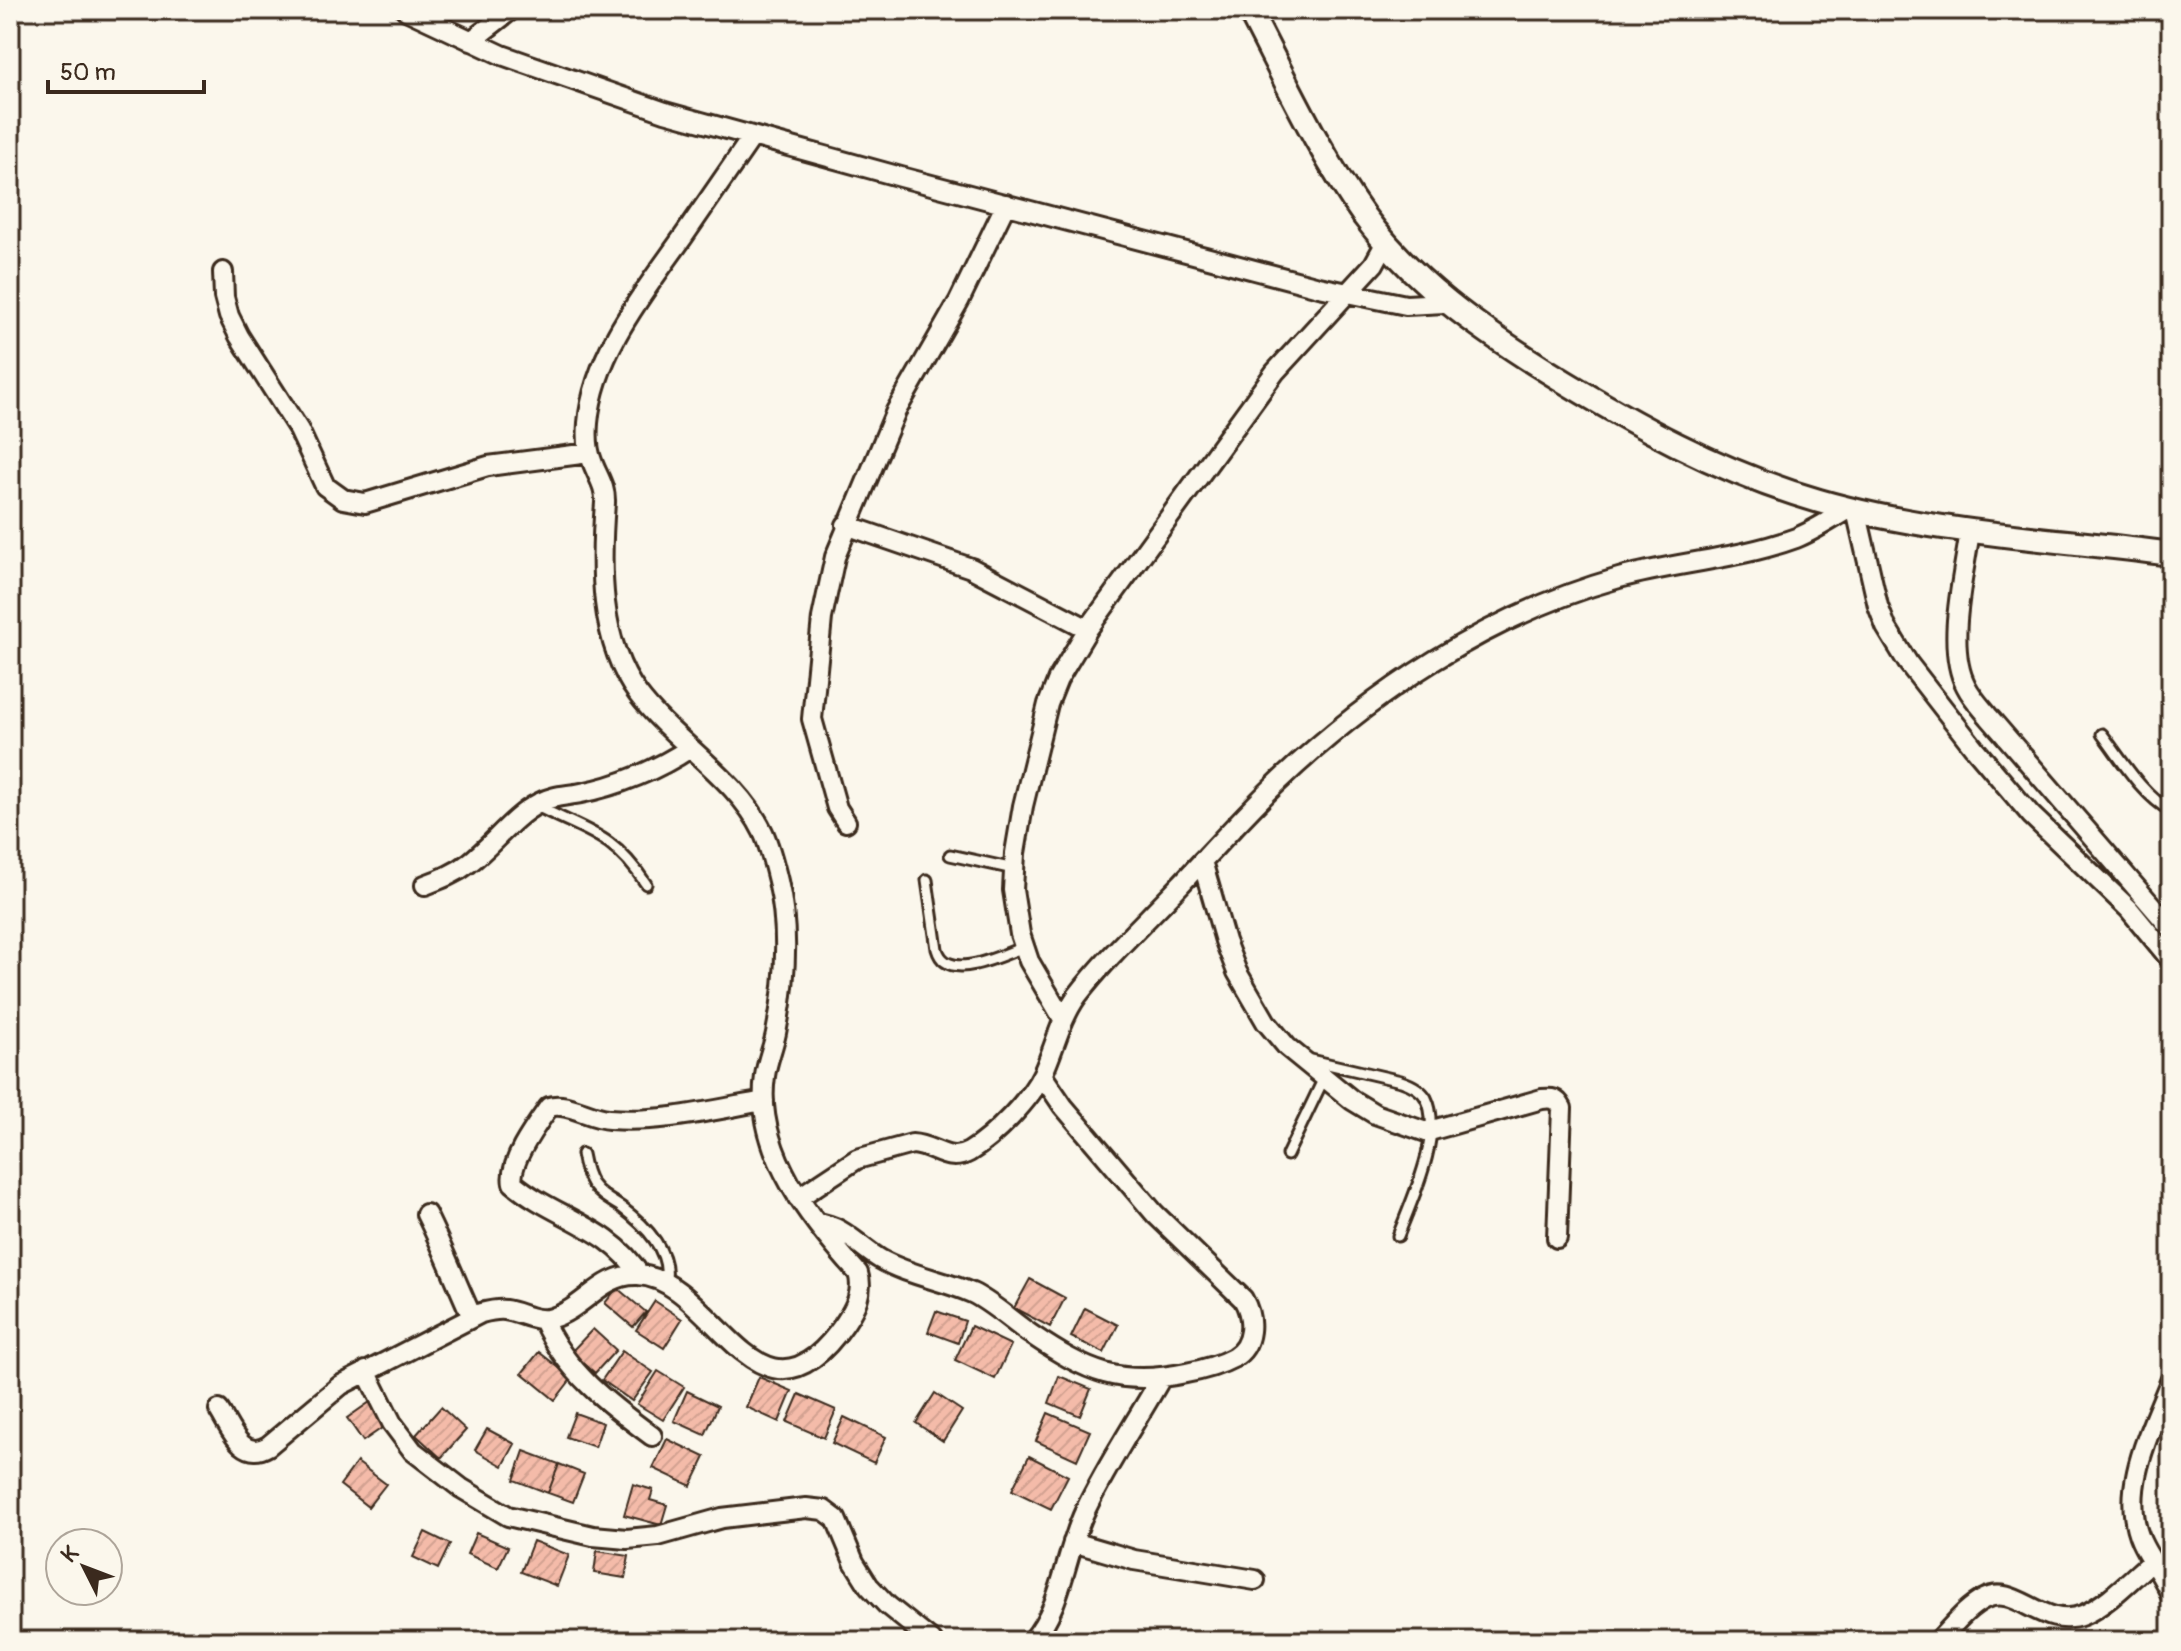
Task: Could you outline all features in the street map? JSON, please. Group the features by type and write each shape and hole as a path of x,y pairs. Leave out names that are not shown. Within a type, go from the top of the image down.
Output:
{"street":[{"path":"406,10 502,55 665,112 752,137 1319,287 1406,305 1445,303"},
{"path":"471,41 511,10"},
{"path":"1249,10 1335,168 1364,216 1386,242 1445,303 1596,401 1694,455 1817,501 1939,528 2171,554"},
{"path":"219,1410 240,1442 249,1451 258,1452 323,1398 366,1371 472,1317 504,1310 543,1320 553,1318 625,1275 640,1275 665,1284 693,1303 718,1330 757,1361 780,1368 807,1362 825,1347 852,1312 859,1296 858,1273 798,1198 783,1173 764,1101 764,1078 781,1006 786,945 784,909 771,854 755,818 638,694 617,656 603,562 606,495 589,453 588,420 592,398 615,339 752,137"},
{"path":"846,822 837,808 812,719 822,618 835,557 896,411 959,301 1006,204"},
{"path":"1063,1019 1029,961 1013,890 1023,806 1048,704 1058,679 1088,629 1275,372 1374,264 1386,242"},
{"path":"223,272 224,297 239,336 299,430 325,486 343,499 365,503 488,466 589,453"},
{"path":"798,1198 857,1159 912,1144 921,1144 946,1156 960,1156 1004,1122 1042,1075 1063,1019 1110,957 1275,785 1348,721 1386,693 1504,622 1546,603 1622,577 1758,549 1797,537 1852,510"},
{"path":"1852,510 1878,606 1886,627 1908,663 2031,815 2129,909 2171,960"},
{"path":"846,525 971,568 1088,629"},
{"path":"1970,531 1958,625 1959,664 1965,685 2171,928"},
{"path":"425,885 447,877 471,862 535,805 549,798 609,785 655,767 690,748"},
{"path":"1202,861 1237,972 1266,1022 1299,1058 1375,1114 1414,1130 1431,1131 1542,1099 1559,1101 1562,1108 1557,1238"},
{"path":"817,1223 833,1226 900,1269 971,1293 1035,1337 1093,1369 1132,1380 1161,1378 1211,1367 1237,1356 1250,1335 1248,1307 1236,1291 1155,1214 1063,1106 1042,1075"},
{"path":"640,1275 627,1254 611,1241 513,1183 513,1171 530,1134 549,1107 560,1105 609,1119 642,1120 764,1101"},
{"path":"426,1214 447,1255 472,1317"},
{"path":"543,1320 558,1350 591,1389 652,1436"},
{"path":"366,1371 392,1423 413,1451 461,1488 508,1516 593,1536 641,1539 722,1518 806,1508 824,1510 836,1519 854,1562 869,1586 931,1641"},
{"path":"1032,1641 1049,1613 1085,1511 1161,1378"},
{"path":"2171,1379 2134,1483 2134,1511 2140,1539 2161,1569 2171,1596"},
{"path":"1073,1542 1134,1560 1255,1580"},
{"path":"1938,1641 1971,1608 1994,1595 2013,1598 2046,1616 2058,1618 2084,1614 2161,1569"}],"lane":[{"path":"2102,734 2161,806 2171,811"},
{"path":"535,805 609,840 631,861 646,884"},
{"path":"950,855 1014,869"},
{"path":"927,880 937,949 939,958 945,964 967,966 1024,947"},
{"path":"1299,1058 1411,1085 1426,1098 1431,1131 1428,1155 1398,1236"},
{"path":"1287,1155 1324,1078"},
{"path":"582,1154 593,1185 639,1223 662,1252 669,1270 665,1284"}],"building":[{"path":"1030,1279 1065,1298 1050,1327 1014,1308"},
{"path":"617,1288 646,1312 633,1327 605,1303"},
{"path":"655,1301 682,1319 664,1348 636,1330"},
{"path":"1085,1308 1118,1325 1104,1353 1071,1337"},
{"path":"936,1311 965,1321 958,1343 928,1332"},
{"path":"971,1326 1011,1345 995,1379 955,1360"},
{"path":"593,1329 616,1350 595,1373 571,1352"},
{"path":"622,1351 653,1372 632,1401 602,1380"},
{"path":"539,1352 572,1378 555,1400 522,1373"},
{"path":"658,1371 684,1387 663,1420 637,1404"},
{"path":"1059,1376 1091,1389 1080,1416 1049,1403"},
{"path":"759,1377 792,1391 779,1422 746,1407"},
{"path":"687,1391 718,1406 705,1435 674,1421"},
{"path":"935,1393 962,1411 943,1441 916,1423"},
{"path":"799,1394 836,1410 824,1438 787,1422"},
{"path":"370,1402 385,1426 363,1441 347,1418"},
{"path":"441,1407 466,1430 441,1458 416,1435"},
{"path":"575,1413 603,1423 595,1447 566,1437"},
{"path":"1048,1413 1090,1431 1077,1460 1036,1441"},
{"path":"844,1417 886,1437 874,1463 832,1443"},
{"path":"487,1429 515,1444 503,1466 475,1450"},
{"path":"667,1439 705,1457 691,1486 653,1468"},
{"path":"524,1451 559,1464 548,1493 514,1480"},
{"path":"1029,1456 1068,1476 1051,1509 1012,1490"},
{"path":"357,1462 386,1484 368,1507 340,1485"},
{"path":"559,1464 584,1474 573,1502 548,1493"},
{"path":"633,1484 653,1490 650,1500 667,1505 661,1525 624,1515"},
{"path":"425,1532 450,1544 438,1569 413,1557"},
{"path":"476,1533 508,1547 498,1568 467,1554"},
{"path":"533,1541 569,1555 557,1586 521,1572"},
{"path":"597,1551 629,1556 625,1578 594,1573"}]}
